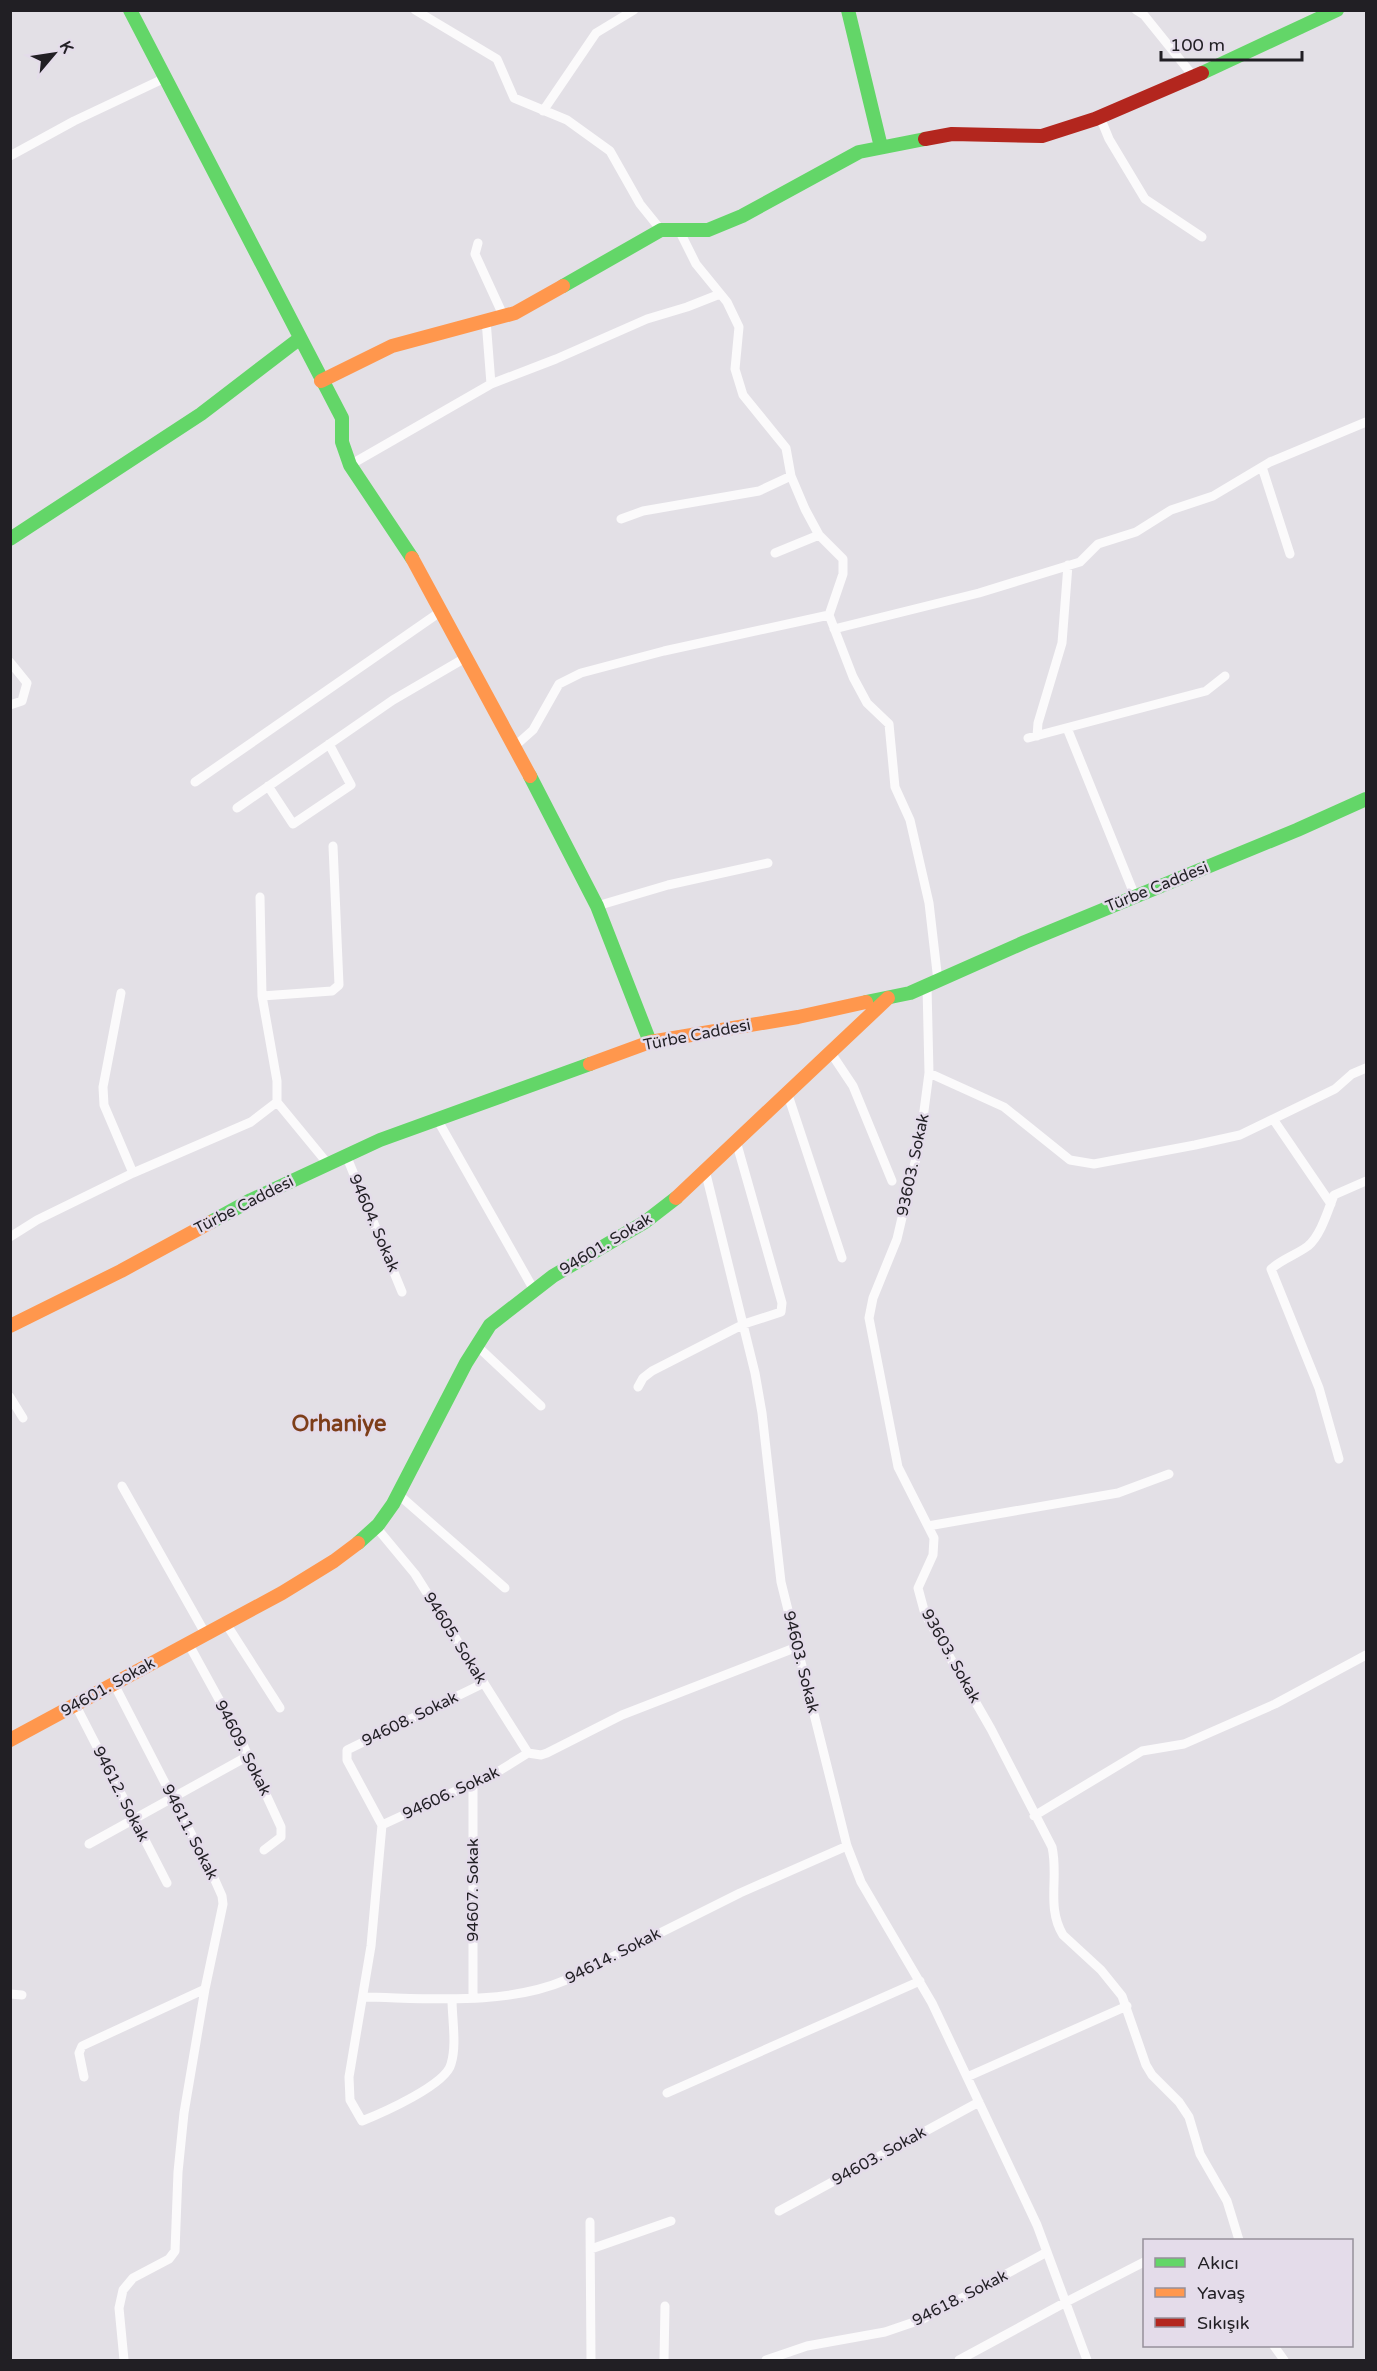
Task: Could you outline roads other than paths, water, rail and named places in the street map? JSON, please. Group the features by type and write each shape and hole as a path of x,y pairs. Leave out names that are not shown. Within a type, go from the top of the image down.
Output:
{"street":[{"path":"130,10 342,418 342,442 350,465 404,544 515,746 597,906 650,1042"},
{"path":"415,10 496,59 514,98 567,120 610,150 640,204 661,230"},
{"path":"543,111 596,33 634,10"},
{"path":"848,10 881,147"},
{"path":"1136,10 1144,15 1194,77"},
{"path":"321,381 392,346 515,313 661,230 708,230 742,216 859,152 952,134 1042,136 1100,117 1194,77 1336,10"},
{"path":"10,156 74,121 165,78"},
{"path":"1100,117 1109,139 1145,199 1202,237"},
{"path":"515,746 533,730 559,684 581,673 664,651 829,615 843,574 843,559 819,535 791,476 786,448 743,395 735,369 739,327 727,302 696,264 679,230"},
{"path":"478,243 475,254 502,315"},
{"path":"350,465 491,384 556,359 647,319 720,294"},
{"path":"486,320 491,384"},
{"path":"10,539 201,414 299,339"},
{"path":"834,629 979,593 1080,561 1098,544 1136,532 1171,510 1213,496 1262,468 1366,422"},
{"path":"1262,468 1290,554"},
{"path":"621,519 643,511 759,491 791,476"},
{"path":"775,553 819,535"},
{"path":"1068,565 1062,643 1033,737 1206,691 1225,676"},
{"path":"195,782 440,612"},
{"name":"93603. Sokak","path":"829,615 867,703 889,724 895,787 913,830 928,903 932,983 924,1121 897,1239 873,1298 869,1318 898,1467 934,1538 935,1547 918,1588 925,1614 991,1728 1047,1838 1055,1860 1053,1905 1059,1928 1063,1935 1114,1984 1126,2006 1146,2066 1179,2102 1189,2117 1200,2154 1227,2201 1238,2239"},
{"path":"237,808 393,700 465,658"},
{"path":"10,662 27,683 22,701 10,705"},
{"path":"1067,728 1135,896"},
{"path":"268,786 293,824 351,785 329,744"},
{"name":"Türbe Caddesi","path":"10,1326 121,1271 251,1200 380,1140 650,1042 798,1017 888,998 932,983 1366,799"},
{"path":"262,996 332,991 339,985 333,846"},
{"path":"597,906 668,885 768,863"},
{"path":"260,897 262,996 277,1081 277,1102 328,1164"},
{"path":"121,993 104,1087 104,1105 133,1173"},
{"name":"94601. Sokak","path":"10,1740 296,1585 357,1544 376,1527 399,1495 476,1345 490,1325 534,1290 574,1263 657,1214 888,998"},
{"path":"831,1053 854,1086 892,1181"},
{"path":"928,1073 1004,1107 1070,1160 1094,1164 1240,1135 1335,1089 1352,1074 1366,1068"},
{"path":"787,1092 842,1258"},
{"path":"10,1238 36,1220 133,1173 251,1122 277,1102"},
{"path":"437,1119 534,1290"},
{"path":"1273,1119 1330,1204"},
{"path":"638,1387 647,1374 744,1324 778,1315 783,1309 736,1141"},
{"name":"94604. Sokak","path":"346,1155 402,1292"},
{"name":"94603. Sokak","path":"705,1170 744,1324 762,1413 779,1570 796,1647 848,1846 861,1882 921,1981 1037,2225 1087,2361"},
{"path":"1339,1459 1319,1388 1271,1269 1309,1245 1334,1195 1366,1181"},
{"path":"476,1345 541,1406"},
{"path":"10,1397 23,1418"},
{"path":"928,1526 1118,1492 1169,1474"},
{"path":"122,1486 205,1633"},
{"path":"399,1495 505,1588"},
{"name":"94605. Sokak","path":"376,1527 416,1574 528,1753"},
{"path":"225,1622 280,1708"},
{"name":"94609. Sokak","path":"188,1643 230,1719 276,1814 282,1832 277,1842 264,1850"},
{"name":"94606. Sokak","path":"452,1999 453,2053 448,2072 424,2089 362,2121 350,2100 349,2090 352,2055 374,1920 382,1825 511,1765 528,1753 548,1753 621,1715 796,1647"},
{"path":"1034,1816 1142,1751 1184,1744 1275,1704 1366,1655"},
{"name":"94608. Sokak","path":"382,1825 347,1760 347,1750 484,1683"},
{"name":"94611. Sokak","path":"114,1684 222,1896 223,1904 205,1989 184,2113 178,2172 175,2251 169,2259 133,2278 123,2290 120,2300 120,2319 124,2361"},
{"name":"94612. Sokak","path":"75,1704 167,1883"},
{"path":"88,1844 248,1756"},
{"name":"94607. Sokak","path":"473,1783 473,1998"},
{"name":"94614. Sokak","path":"363,1997 473,1998 530,1991 558,1983 740,1893 848,1846"},
{"path":"668,2092 921,1981"},
{"path":"84,2077 79,2053 82,2046 205,1989"},
{"path":"10,1994 22,1995"},
{"path":"967,2078 1126,2006"},
{"name":"94603. Sokak","path":"779,2211 979,2102"},
{"path":"591,2249 671,2221"},
{"path":"590,2222 591,2361"},
{"name":"94618. Sokak","path":"766,2361 807,2346 885,2332 923,2319 1047,2252"},
{"path":"959,2361 1065,2302 1143,2263"},
{"path":"664,2361 665,2306"},
{"path":"1275,2347 1284,2361"}],"district":[{"name":"Orhaniye","path":"339,1424"}]}
